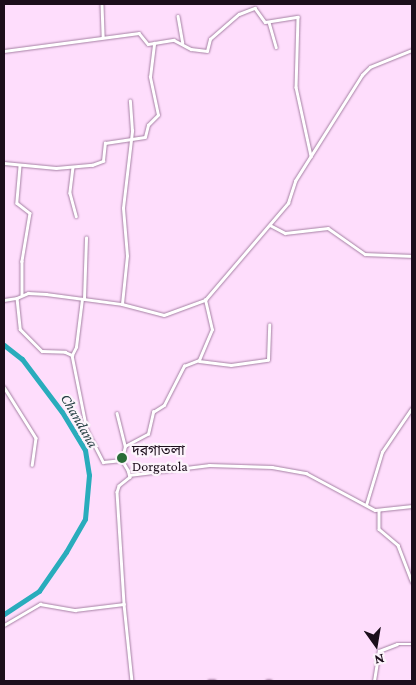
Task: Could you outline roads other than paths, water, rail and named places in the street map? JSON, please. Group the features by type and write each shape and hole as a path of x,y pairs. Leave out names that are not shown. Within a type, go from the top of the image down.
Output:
{"street":[{"path":"102,4 103,36"},
{"path":"4,51 103,36 140,33 146,43 166,40 184,44 195,50 209,50 210,39 239,14 254,8 265,22 299,18 296,87 312,156"},
{"path":"178,16 184,44"},
{"path":"269,22 276,47"},
{"path":"4,163 73,167 101,163 105,143 131,141 145,137 148,125 158,116 150,77 154,43"},
{"path":"22,294 122,304 164,315 205,300 288,203 295,181 366,70 412,50"},
{"path":"122,304 127,256 123,208 131,141 130,101"},
{"path":"4,300 18,298 22,294 22,262 30,213 18,204 20,165"},
{"path":"73,167 70,193 76,216"},
{"path":"270,225 285,233 328,228 365,254 412,256"},
{"path":"86,238 83,299 76,347 72,355 87,430 103,462 122,460"},
{"path":"18,298 24,334 42,351 65,352 72,355"},
{"path":"199,361 212,330 205,300"},
{"path":"125,446 148,434 153,412 164,405 184,366 199,361 231,365 268,360 269,325"},
{"path":"4,387 36,438 32,465"},
{"path":"366,505 382,452 412,408"},
{"path":"117,413 125,446 122,460 130,475"},
{"path":"132,681 124,604 117,492 130,475 209,465 294,470 326,482 366,505 379,510 412,506"},
{"path":"379,510 379,529 402,552 412,581"},
{"path":"4,625 40,604 75,610 124,604"},
{"path":"374,681 379,651 397,644 412,644"},
{"path":"209,681 215,681"},
{"path":"266,681 271,681"}],"waterway":[{"name":"Chandana","path":"4,345 22,359 62,412 85,450 89,475 85,519 66,552 39,591 4,614"}],"place":[{"name":"দরগাতলা Dorgatola","path":"122,458"}]}
